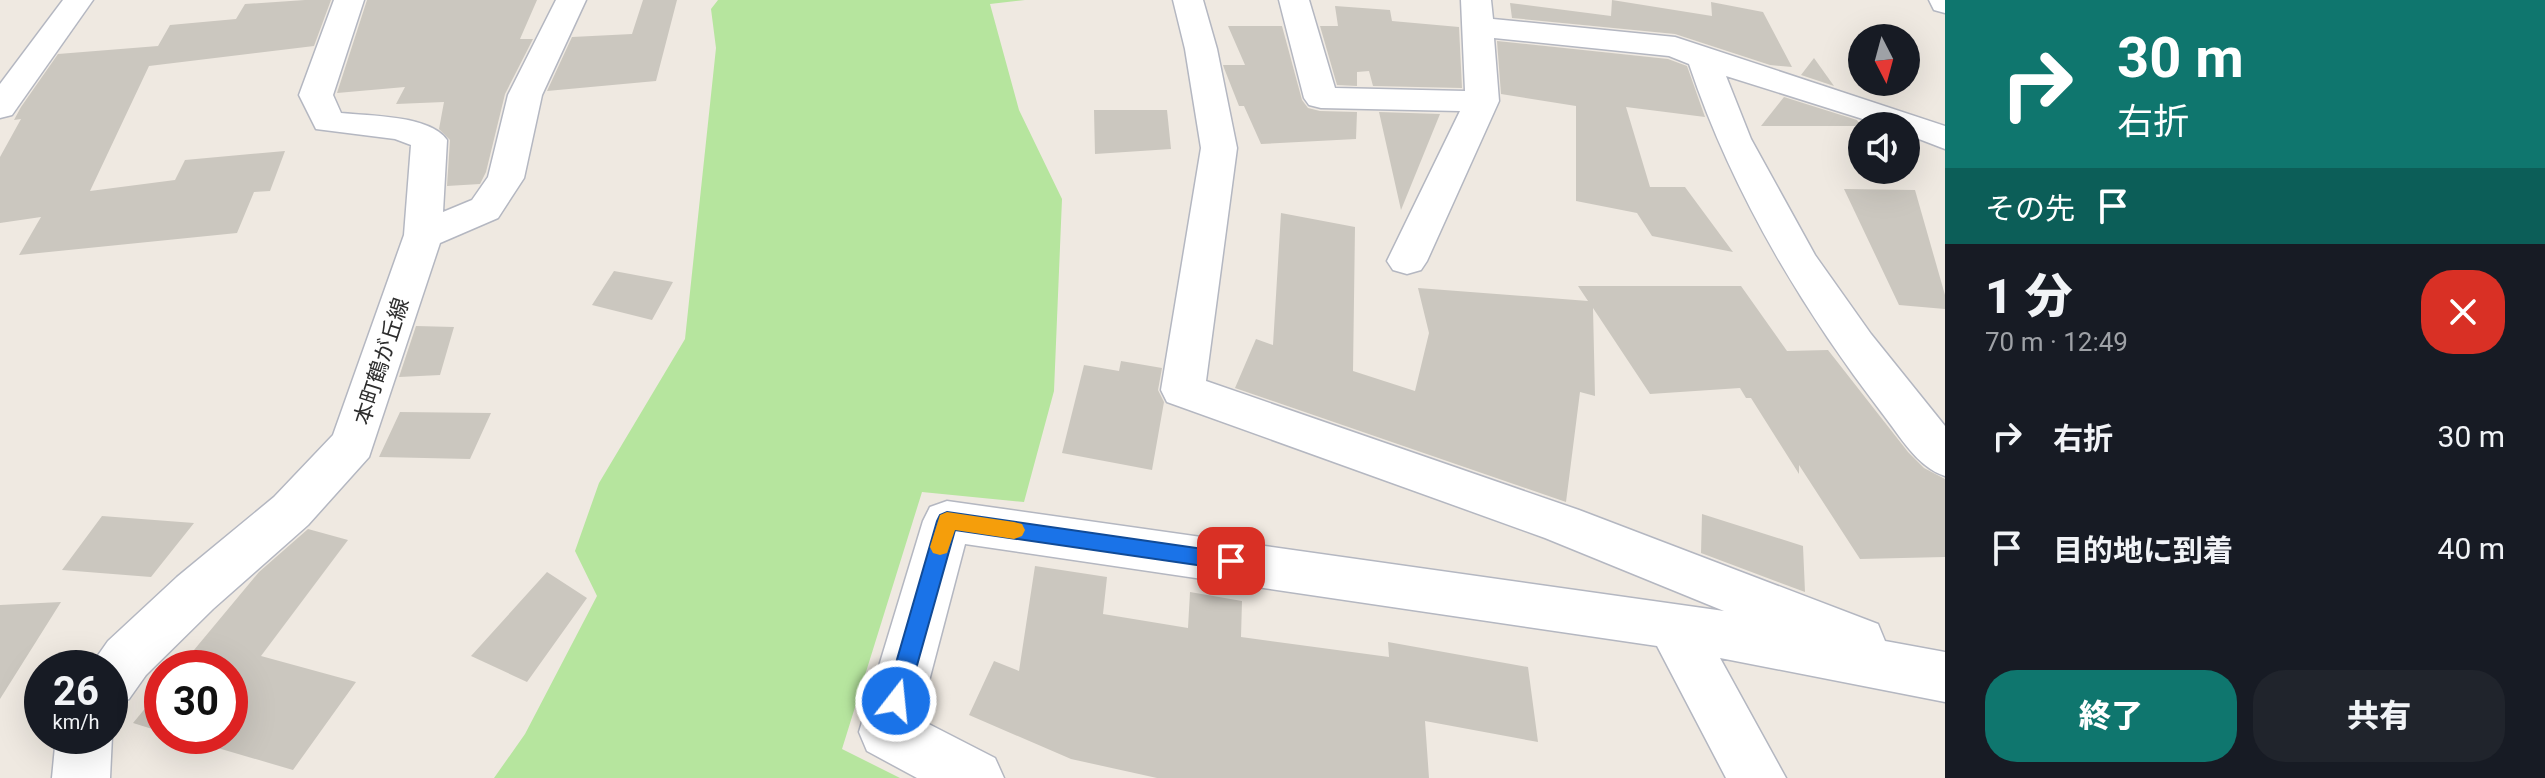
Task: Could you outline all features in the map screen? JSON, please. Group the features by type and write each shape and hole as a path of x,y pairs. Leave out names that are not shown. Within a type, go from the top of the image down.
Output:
{"street":[{"path":"0,108 78,0"},
{"name":"本町鶴が丘線","path":"128,657 195,593 291,511 353,444 423,235 429,140 401,129 328,122 316,95 349,0"},
{"path":"423,235 485,209 506,178 525,95 571,0"},
{"path":"1188,0 1201,49 1219,148 1183,390 1562,524 1945,676"},
{"path":"1294,0 1321,98 1482,101"},
{"path":"1407,261 1482,101 1478,14 1675,47 1901,120 1945,138"},
{"path":"1703,58 1732,138 1779,225 1852,338 1945,458"},
{"path":"975,778 887,732 947,521 1673,625 1945,676"},
{"path":"1673,625 1757,778"},
{"path":"81,778 83,754"}],"green space":[{"path":"718,0 1025,0 990,4 1019,110 1062,199 1054,391 1024,502 922,492 842,749 900,778 494,778 525,734 597,596 575,551 599,483 685,339 716,48 711,9"}],"building":[{"path":"331,0 314,46 149,66 90,191 175,180 185,160 285,151 270,191 254,192 237,233 19,255 41,217 0,223 0,157 21,119 14,120 21,107 58,54 158,46 170,25 236,19 245,4"},
{"path":"367,0 537,0 520,39 533,39 505,94 486,172 480,184 447,186 450,140 439,129 444,102 396,104 405,87 337,93"},
{"path":"643,0 677,0 656,81 547,91 572,37 632,34"},
{"path":"1612,0 1712,16 1711,2 1763,12 1792,67 1770,65 1675,34 1512,18 1510,3 1611,16"},
{"path":"1335,6 1390,10 1392,21 1459,27 1462,88 1373,86 1369,71 1357,72 1357,86 1337,85 1320,26 1338,26"},
{"path":"1228,26 1282,26 1302,100 1308,108 1320,111 1357,112 1356,139 1261,144 1244,106 1239,106 1223,65 1245,65"},
{"path":"1497,41 1668,59 1687,66 1705,117 1626,107 1650,187 1685,187 1733,252 1652,236 1637,213 1576,201 1576,106 1501,94"},
{"path":"1814,58 1834,86 1801,75"},
{"path":"1784,97 1848,117 1848,126 1761,126"},
{"path":"1094,110 1167,110 1171,149 1095,154"},
{"path":"1379,112 1440,114 1401,210"},
{"path":"1844,189 1915,190 1945,295 1945,309 1899,305"},
{"path":"1281,213 1355,227 1353,371 1415,391 1429,333 1418,288 1588,301 1578,286 1741,286 1787,351 1828,350 1908,452 1924,468 1945,479 1945,557 1860,559 1799,465 1799,474 1751,398 1746,398 1740,388 1650,394 1593,308 1595,396 1580,392 1566,502 1235,388 1256,339 1273,345"},
{"path":"614,271 673,282 652,320 592,305"},
{"path":"416,326 454,327 440,375 399,377"},
{"path":"1121,361 1162,368 1158,390 1164,402 1152,470 1062,453 1084,365 1119,371"},
{"path":"400,412 491,413 470,459 379,457"},
{"path":"1702,514 1803,546 1805,592 1701,553"},
{"path":"102,516 194,523 151,577 62,570"},
{"path":"308,529 348,540 261,656 356,682 293,770 238,754 248,754 248,650 194,650 259,572"},
{"path":"1035,566 1107,577 1103,614 1188,628 1190,592 1242,601 1241,637 1389,657 1388,642 1528,667 1538,742 1425,721 1429,778 1157,778 1071,759 969,715 994,661 1019,671"},
{"path":"547,572 587,598 527,682 471,656"},
{"path":"61,602 31,650 24,650 24,661 0,699 0,605"},
{"path":"144,710 144,726 133,723"}],"slow traffic":[{"path":"940,547 947,521 1014,530"}],"route":[{"path":"896,701 947,521 1231,561"}]}
